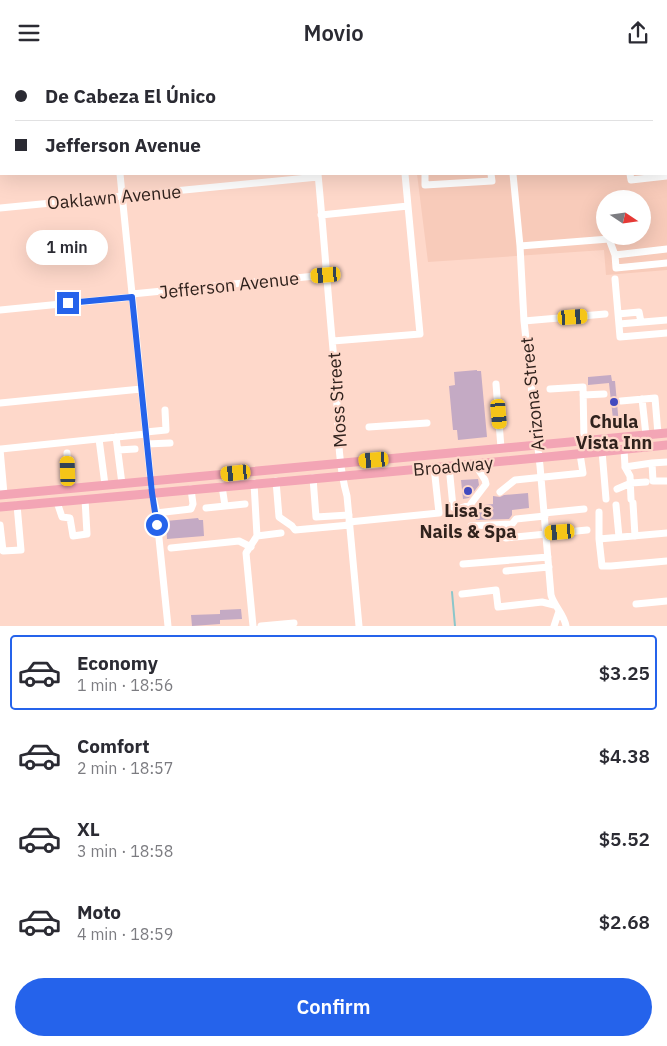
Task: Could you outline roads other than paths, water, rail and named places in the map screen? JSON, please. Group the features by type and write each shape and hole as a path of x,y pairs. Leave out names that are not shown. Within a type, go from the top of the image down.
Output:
{"main road":[{"name":"Broadway","path":"2,494 663,433"},
{"name":"Broadway","path":"0,507 667,445"}],"street":[{"path":"120,175 150,481 156,513 168,626"},
{"name":"Oaklawn Avenue","path":"0,208 318,175"},
{"name":"Moss Street","path":"318,175 343,475 359,626"},
{"path":"333,341 420,334 405,175"},
{"path":"425,175 426,185 492,181 491,175"},
{"name":"Arizona Street","path":"514,175 524,321 538,445 551,595 554,605"},
{"path":"630,175 631,180 667,176"},
{"path":"321,215 408,207"},
{"path":"520,246 609,239 615,255 616,268 667,263 666,249 615,255"},
{"name":"Jefferson Avenue","path":"0,310 326,275"},
{"path":"615,279 620,337 667,333"},
{"path":"618,314 639,312 641,322"},
{"path":"524,321 605,314"},
{"path":"619,324 667,320"},
{"path":"496,384 501,448"},
{"path":"550,389 583,387 584,440"},
{"path":"0,403 141,389"},
{"path":"583,395 604,394"},
{"path":"621,401 655,398 663,433"},
{"path":"642,399 646,435"},
{"path":"2,494 0,449 166,430 165,410"},
{"path":"369,427 427,423"},
{"path":"116,437 122,484"},
{"path":"99,439 105,485"},
{"path":"147,444 170,443"},
{"path":"118,451 135,449"},
{"path":"624,449 625,467 630,476 631,483 635,536"},
{"path":"602,451 606,499"},
{"path":"67,453 68,489"},
{"path":"500,492 515,480 582,473 580,453"},
{"path":"625,467 667,462"},
{"path":"652,463 653,481 667,481"},
{"path":"449,466 453,507 456,509 470,505 485,487 486,480 474,464"},
{"path":"276,481 278,517 295,530 349,521 440,513 434,467"},
{"path":"313,478 316,517 349,521"},
{"path":"617,489 631,483 646,482"},
{"path":"253,626 246,553 257,536 254,483"},
{"path":"222,486 224,506"},
{"path":"156,513 191,509 193,504 191,489"},
{"path":"57,502 62,517 70,518 73,536 87,534 85,499"},
{"path":"206,508 245,504"},
{"path":"0,525 2,551 20,550 17,505"},
{"path":"616,505 619,537"},
{"path":"471,526 512,524 516,519 584,509"},
{"path":"598,512 602,566 611,567 667,561"},
{"path":"506,538 587,530"},
{"path":"257,536 281,533"},
{"path":"599,539 667,535"},
{"path":"171,548 240,541 251,547"},
{"path":"463,564 548,557"},
{"path":"506,571 549,567"},
{"path":"462,594 496,590 498,607 542,603 554,605 566,626"},
{"path":"636,604 667,601"},
{"path":"554,626 559,611"},
{"path":"261,626 294,623"}],"waterway":[{"path":"452,592 455,626"}],"place":[{"name":"Chula Vista Inn","path":"614,402"},
{"name":"Lisa's Nails & Spa","path":"468,491"}]}
